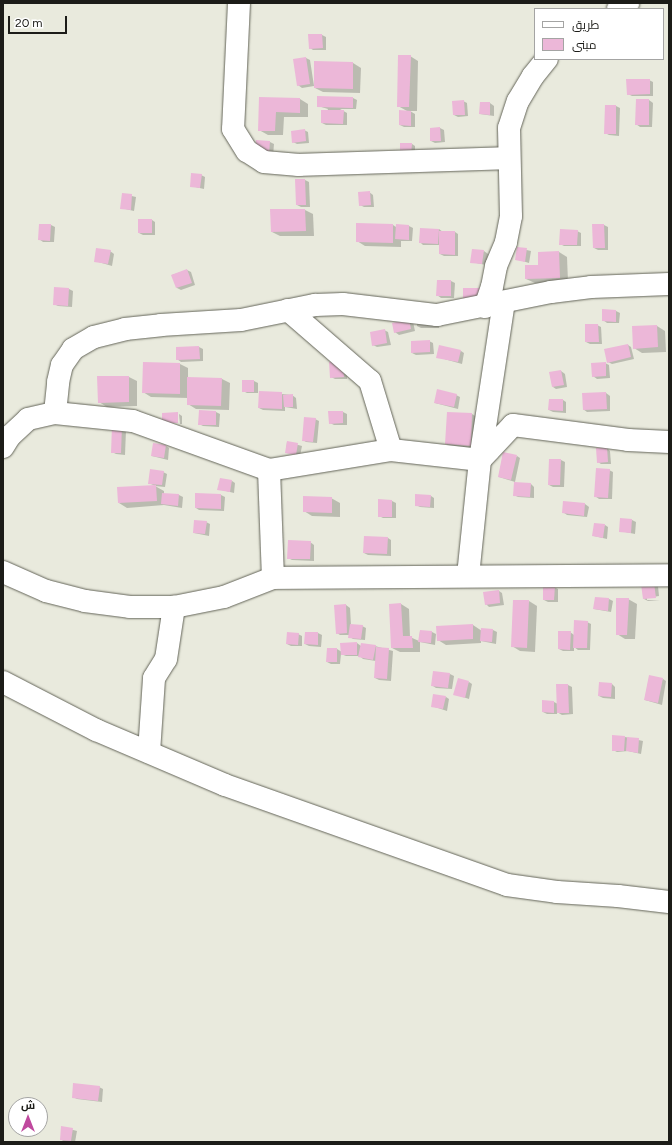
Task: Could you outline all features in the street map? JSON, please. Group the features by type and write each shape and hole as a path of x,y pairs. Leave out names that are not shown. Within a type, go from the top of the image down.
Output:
{"street":[{"path":"239,3 233,129 247,150 264,162 299,165 509,158"},
{"path":"468,576 494,304 492,286 496,266 506,242 511,216 509,128 518,101 533,76 546,60"},
{"path":"55,413 62,364 73,349 94,337 125,329 241,320 315,305 343,304 405,313 437,315 590,286 669,284"},
{"path":"288,310 370,381 391,450"},
{"path":"3,447 10,436 28,419 55,413 133,421 269,470 391,450 480,460"},
{"path":"480,460 513,426 635,441 669,442"},
{"path":"269,470 273,578"},
{"path":"3,572 46,591 85,601 130,607 174,607 224,597 273,578 669,575"},
{"path":"149,752 154,678 166,659 174,607"},
{"path":"3,682 96,730 225,785 507,885 558,892 618,896 669,902"}],"building":[{"path":"308,34 322,34 323,48 309,49"},
{"path":"398,55 411,55 409,107 397,107"},
{"path":"306,57 310,84 297,86 293,59"},
{"path":"314,61 353,62 353,89 314,88"},
{"path":"626,79 650,79 650,94 627,95"},
{"path":"317,96 353,97 353,108 317,107"},
{"path":"259,97 300,98 300,113 276,112 275,131 258,131"},
{"path":"636,99 649,99 649,125 635,125"},
{"path":"464,100 465,115 453,115 452,101"},
{"path":"480,102 490,102 490,115 479,114"},
{"path":"605,105 616,105 616,134 604,134"},
{"path":"321,110 344,110 343,124 321,123"},
{"path":"399,110 411,111 411,126 399,125"},
{"path":"440,127 441,141 430,141 430,128"},
{"path":"305,129 306,141 292,143 291,131"},
{"path":"256,140 270,141 269,154 255,153"},
{"path":"400,143 412,143 411,156 400,156"},
{"path":"191,173 202,174 200,188 190,187"},
{"path":"295,179 305,179 306,205 296,205"},
{"path":"370,191 371,205 359,206 358,192"},
{"path":"122,193 132,194 131,210 120,209"},
{"path":"270,209 305,209 306,231 271,232"},
{"path":"138,219 152,219 152,233 138,233"},
{"path":"356,223 393,224 393,243 356,242"},
{"path":"39,224 51,224 50,241 38,240"},
{"path":"396,224 409,225 409,240 395,239"},
{"path":"592,224 604,224 605,248 593,248"},
{"path":"420,228 439,229 438,244 419,243"},
{"path":"560,229 578,230 577,245 559,245"},
{"path":"439,231 455,231 455,255 439,254"},
{"path":"517,247 527,248 525,262 515,260"},
{"path":"96,248 111,250 108,264 94,262"},
{"path":"472,249 484,250 482,264 470,263"},
{"path":"559,251 560,278 525,279 525,265 538,265 538,252"},
{"path":"187,269 192,283 176,288 171,275"},
{"path":"437,280 451,280 451,296 436,296"},
{"path":"54,287 69,288 68,306 53,305"},
{"path":"463,288 482,288 482,299 463,299"},
{"path":"602,309 616,310 616,322 602,321"},
{"path":"409,319 411,329 394,333 392,323"},
{"path":"585,324 598,324 599,342 585,342"},
{"path":"657,325 658,347 633,349 632,326"},
{"path":"385,329 387,343 372,346 370,332"},
{"path":"430,340 430,352 411,353 411,341"},
{"path":"628,344 631,357 607,363 604,349"},
{"path":"439,345 461,350 458,362 436,358"},
{"path":"199,346 200,359 176,360 176,347"},
{"path":"343,361 344,377 330,378 329,362"},
{"path":"143,362 180,363 180,394 142,393"},
{"path":"606,362 606,376 592,377 591,363"},
{"path":"561,370 564,385 552,387 549,372"},
{"path":"97,376 129,376 129,402 98,403"},
{"path":"187,377 222,378 221,406 187,405"},
{"path":"242,380 254,380 254,392 242,392"},
{"path":"437,389 457,394 454,407 434,403"},
{"path":"259,391 282,392 282,409 258,408"},
{"path":"606,392 607,409 583,410 582,393"},
{"path":"293,394 293,407 284,407 283,395"},
{"path":"549,399 563,399 563,411 548,410"},
{"path":"199,410 216,411 216,425 198,425"},
{"path":"328,411 343,411 343,423 329,424"},
{"path":"178,412 178,423 162,423 162,413"},
{"path":"447,412 472,413 471,446 445,444"},
{"path":"304,417 316,418 313,442 302,441"},
{"path":"112,426 122,426 121,453 111,453"},
{"path":"287,441 298,443 296,455 285,453"},
{"path":"153,443 166,445 164,458 151,456"},
{"path":"607,447 608,462 597,463 596,448"},
{"path":"503,452 517,455 511,480 498,477"},
{"path":"549,459 561,459 560,485 548,485"},
{"path":"596,468 610,469 608,498 594,497"},
{"path":"150,469 164,471 162,485 148,484"},
{"path":"220,478 232,480 230,492 217,490"},
{"path":"514,482 531,483 530,497 513,496"},
{"path":"156,485 157,501 118,503 117,487"},
{"path":"162,493 179,494 178,506 161,504"},
{"path":"195,493 221,494 221,509 195,508"},
{"path":"415,494 431,495 430,507 415,506"},
{"path":"303,496 332,497 332,513 303,512"},
{"path":"378,499 392,500 392,517 378,517"},
{"path":"563,501 585,503 584,516 562,513"},
{"path":"620,518 632,519 631,533 619,532"},
{"path":"194,520 207,521 205,534 193,533"},
{"path":"594,523 605,524 603,538 592,536"},
{"path":"364,536 388,537 387,554 363,553"},
{"path":"288,540 311,541 310,559 287,559"},
{"path":"654,583 656,598 643,599 641,584"},
{"path":"543,585 555,586 554,600 543,600"},
{"path":"499,590 500,603 485,605 483,592"},
{"path":"595,597 609,598 608,611 593,609"},
{"path":"616,598 629,598 627,635 616,635"},
{"path":"513,600 529,600 527,648 511,647"},
{"path":"401,603 403,636 412,636 413,648 391,648 389,604"},
{"path":"346,604 347,633 336,634 334,605"},
{"path":"574,620 588,621 587,648 573,648"},
{"path":"350,624 363,625 361,639 348,638"},
{"path":"473,624 473,639 437,641 436,626"},
{"path":"481,628 493,629 492,642 480,641"},
{"path":"420,630 432,631 431,643 418,642"},
{"path":"558,631 571,631 570,650 558,649"},
{"path":"287,632 299,633 298,645 286,644"},
{"path":"305,632 318,632 318,645 304,644"},
{"path":"357,642 357,655 341,655 340,643"},
{"path":"361,643 376,645 373,660 358,657"},
{"path":"376,647 389,648 387,679 374,678"},
{"path":"327,648 337,648 337,662 326,662"},
{"path":"433,671 450,673 448,688 431,686"},
{"path":"649,675 663,678 658,703 644,700"},
{"path":"458,678 469,681 465,698 453,695"},
{"path":"599,682 612,683 611,697 598,696"},
{"path":"556,684 568,684 569,713 557,713"},
{"path":"433,694 446,696 443,709 431,707"},
{"path":"542,700 554,701 554,713 542,712"},
{"path":"612,735 625,736 624,751 612,751"},
{"path":"627,737 639,738 638,753 626,751"},
{"path":"73,1083 100,1086 98,1101 72,1098"},
{"path":"61,1126 73,1128 71,1141 60,1140"}]}
